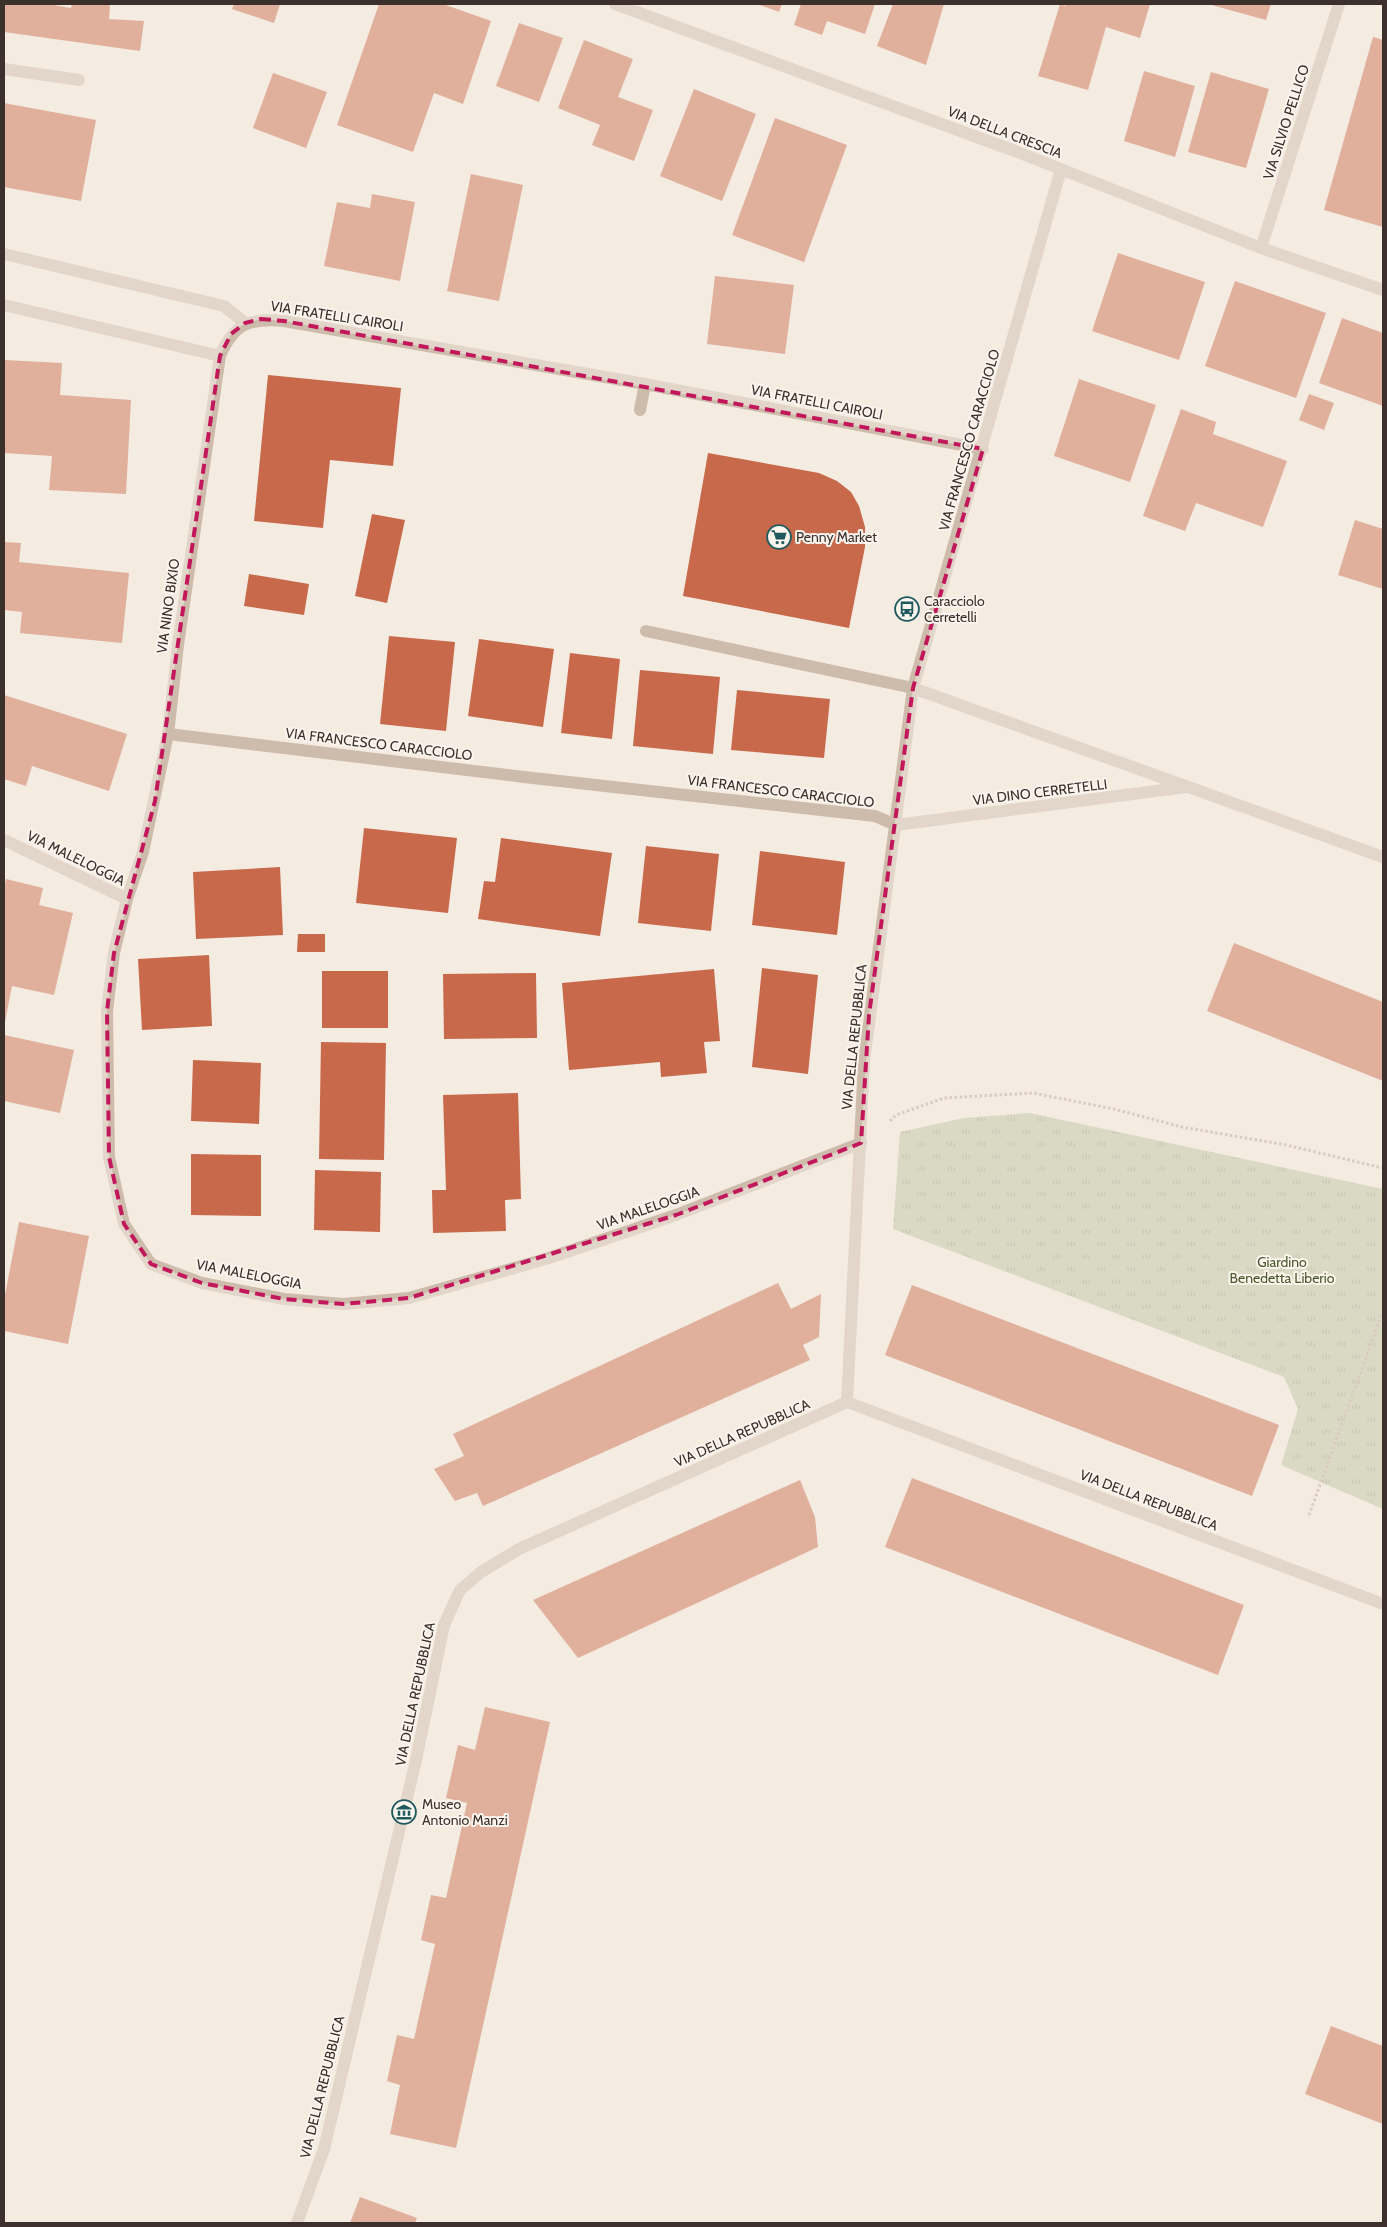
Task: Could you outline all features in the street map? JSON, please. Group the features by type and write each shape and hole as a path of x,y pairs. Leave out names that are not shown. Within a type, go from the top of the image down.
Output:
{"street":[{"name":"VIA DELLA CRESCIA","path":"614,4 1061,169 1261,248 1383,290"},
{"name":"VIA SILVIO PELLICO","path":"1261,248 1340,4"},
{"path":"4,69 79,80"},
{"name":"VIA FRANCESCO CARACCIOLO","path":"168,734 524,777 875,816 896,825 914,688 933,615 983,449 1061,169"},
{"path":"4,254 224,306 245,323"},
{"path":"4,305 220,356"},
{"name":"VIA FRATELLI CAIROLI","path":"245,323 261,319 284,321 645,384 983,449"},
{"name":"VIA NINO BIXIO","path":"127,899 145,844 168,734 178,645 220,356 231,334 245,323"},
{"path":"640,410 645,384"},
{"name":"VIA DINO CERRETELLI","path":"646,631 914,688 1383,857"},
{"name":"VIA DINO CERRETELLI","path":"896,825 1189,787"},
{"name":"VIA DELLA REPUBBLICA","path":"847,1402 866,1043 896,825"},
{"name":"VIA MALELOGGIA","path":"4,840 127,899 114,953 107,1010 109,1157 124,1224 151,1264 202,1283 284,1299 343,1304 410,1298 549,1258 676,1215 861,1143"},
{"name":"VIA DELLA REPUBBLICA","path":"297,2223 324,2149 416,1760 444,1625 460,1590 481,1572 519,1549 847,1402 1383,1604"}],"path":[{"path":"890,1121 896,1114 944,1098 1033,1093 1114,1109 1182,1127 1286,1145 1383,1168"},
{"path":"1309,1515 1383,1311"}],"highlighted area":[{"path":"261,319 284,321 983,449 913,688 869,1015 861,1143 676,1215 409,1298 343,1304 284,1299 202,1283 151,1264 124,1224 109,1157 107,1011 114,953 155,801 220,356 231,334 245,323"}],"green space":[{"name":"Giardino Benedetta Liberio","path":"1030,1113 1383,1189 1383,1509 1281,1465 1298,1409 1284,1377 893,1229 900,1132 964,1118"}],"building":[{"path":"4,4 48,4 71,8 72,4 110,4 109,19 144,21 140,51 4,32"},
{"path":"234,4 280,4 274,23 232,9"},
{"path":"379,4 443,4 491,21 463,104 434,93 413,152 337,125"},
{"path":"757,4 782,4 779,12"},
{"path":"801,4 875,4 865,34 827,21 822,35 794,25"},
{"path":"893,4 944,4 926,65 877,46"},
{"path":"1060,4 1065,6 1066,4 1150,4 1140,38 1106,27 1088,90 1038,76"},
{"path":"1208,4 1271,4 1266,20"},
{"path":"519,23 563,38 539,102 496,86"},
{"path":"1373,37 1383,40 1383,227 1324,210"},
{"path":"584,40 633,59 618,97 653,110 634,161 592,145 600,125 558,108"},
{"path":"1144,71 1195,86 1175,157 1124,141"},
{"path":"1211,72 1269,89 1246,168 1188,152"},
{"path":"273,73 327,92 306,148 253,128"},
{"path":"694,89 756,114 722,201 660,176"},
{"path":"4,103 96,120 81,201 4,187"},
{"path":"775,118 847,145 804,262 732,235"},
{"path":"471,174 523,185 499,301 447,291"},
{"path":"372,194 415,202 400,281 324,266 337,202 370,208"},
{"path":"1118,253 1205,282 1179,360 1092,331"},
{"path":"715,276 794,285 785,354 707,344"},
{"path":"1235,281 1326,313 1296,398 1205,366"},
{"path":"1342,318 1383,333 1383,406 1319,383"},
{"path":"4,360 62,363 60,395 131,400 126,494 49,490 52,456 4,453"},
{"path":"268,375 401,388 393,466 330,460 323,528 254,521"},
{"path":"1079,379 1156,405 1130,482 1054,456"},
{"path":"1309,394 1334,403 1324,430 1299,420"},
{"path":"1181,409 1216,422 1213,434 1287,461 1263,527 1196,503 1185,531 1143,516"},
{"name":"Penny Market","path":"708,453 819,473 837,481 851,492 859,506 865,527 865,547 849,628 683,596"},
{"path":"372,514 405,520 387,603 355,596"},
{"path":"1355,520 1383,529 1383,589 1338,575"},
{"path":"4,542 21,543 19,562 129,573 122,643 20,633 22,612 4,610"},
{"path":"249,574 309,584 304,615 244,606"},
{"path":"389,636 455,642 446,731 380,724"},
{"path":"479,639 554,649 543,727 468,716"},
{"path":"570,653 620,659 612,739 561,733"},
{"path":"640,670 720,677 713,754 633,746"},
{"path":"737,690 830,699 824,758 731,750"},
{"path":"4,695 127,734 109,791 32,766 26,786 4,779"},
{"path":"364,828 457,838 448,913 356,903"},
{"path":"501,838 612,853 600,936 478,919 484,881 495,882"},
{"path":"646,846 719,854 711,931 638,923"},
{"path":"760,851 845,862 837,935 752,925"},
{"path":"280,867 283,935 196,939 193,872"},
{"path":"6,879 43,888 39,905 73,913 54,995 12,986 5,1022 4,889"},
{"path":"298,934 325,934 325,952 297,952"},
{"path":"1234,943 1383,1002 1383,1081 1207,1011"},
{"path":"209,955 212,1026 142,1030 138,959"},
{"path":"762,968 818,975 808,1074 752,1067"},
{"path":"714,969 720,1041 704,1042 707,1073 661,1077 660,1062 569,1070 562,983"},
{"path":"322,971 388,971 388,1028 322,1028"},
{"path":"536,973 537,1038 444,1039 443,974"},
{"path":"4,1035 74,1050 60,1113 4,1101"},
{"path":"321,1042 386,1043 384,1160 319,1159"},
{"path":"193,1060 261,1063 259,1124 191,1121"},
{"path":"518,1093 521,1199 505,1200 506,1231 433,1233 432,1190 446,1190 443,1095"},
{"path":"191,1154 261,1155 261,1216 191,1215"},
{"path":"315,1170 381,1172 380,1232 314,1230"},
{"path":"19,1222 89,1236 68,1344 4,1331 4,1300"},
{"path":"778,1283 791,1309 821,1294 819,1337 803,1345 810,1360 483,1506 477,1493 455,1501 434,1469 464,1456 453,1434"},
{"path":"912,1285 1279,1425 1252,1496 885,1355"},
{"path":"912,1478 1244,1605 1218,1675 885,1547"},
{"path":"800,1480 815,1517 818,1547 578,1658 533,1600"},
{"path":"485,1707 550,1722 456,2148 390,2134 400,2085 387,2081 397,2035 414,2039 435,1944 421,1940 431,1895 446,1898 467,1803 446,1798 458,1745 475,1750"},
{"path":"1331,2026 1383,2046 1383,2124 1305,2094"},
{"path":"360,2197 417,2218 415,2223 350,2223"}],"place":[{"name":"Penny Market","path":"779,537"},
{"name":"Caracciolo Cerretelli","path":"907,609"},
{"name":"Museo Antonio Manzi","path":"404,1812"}]}
